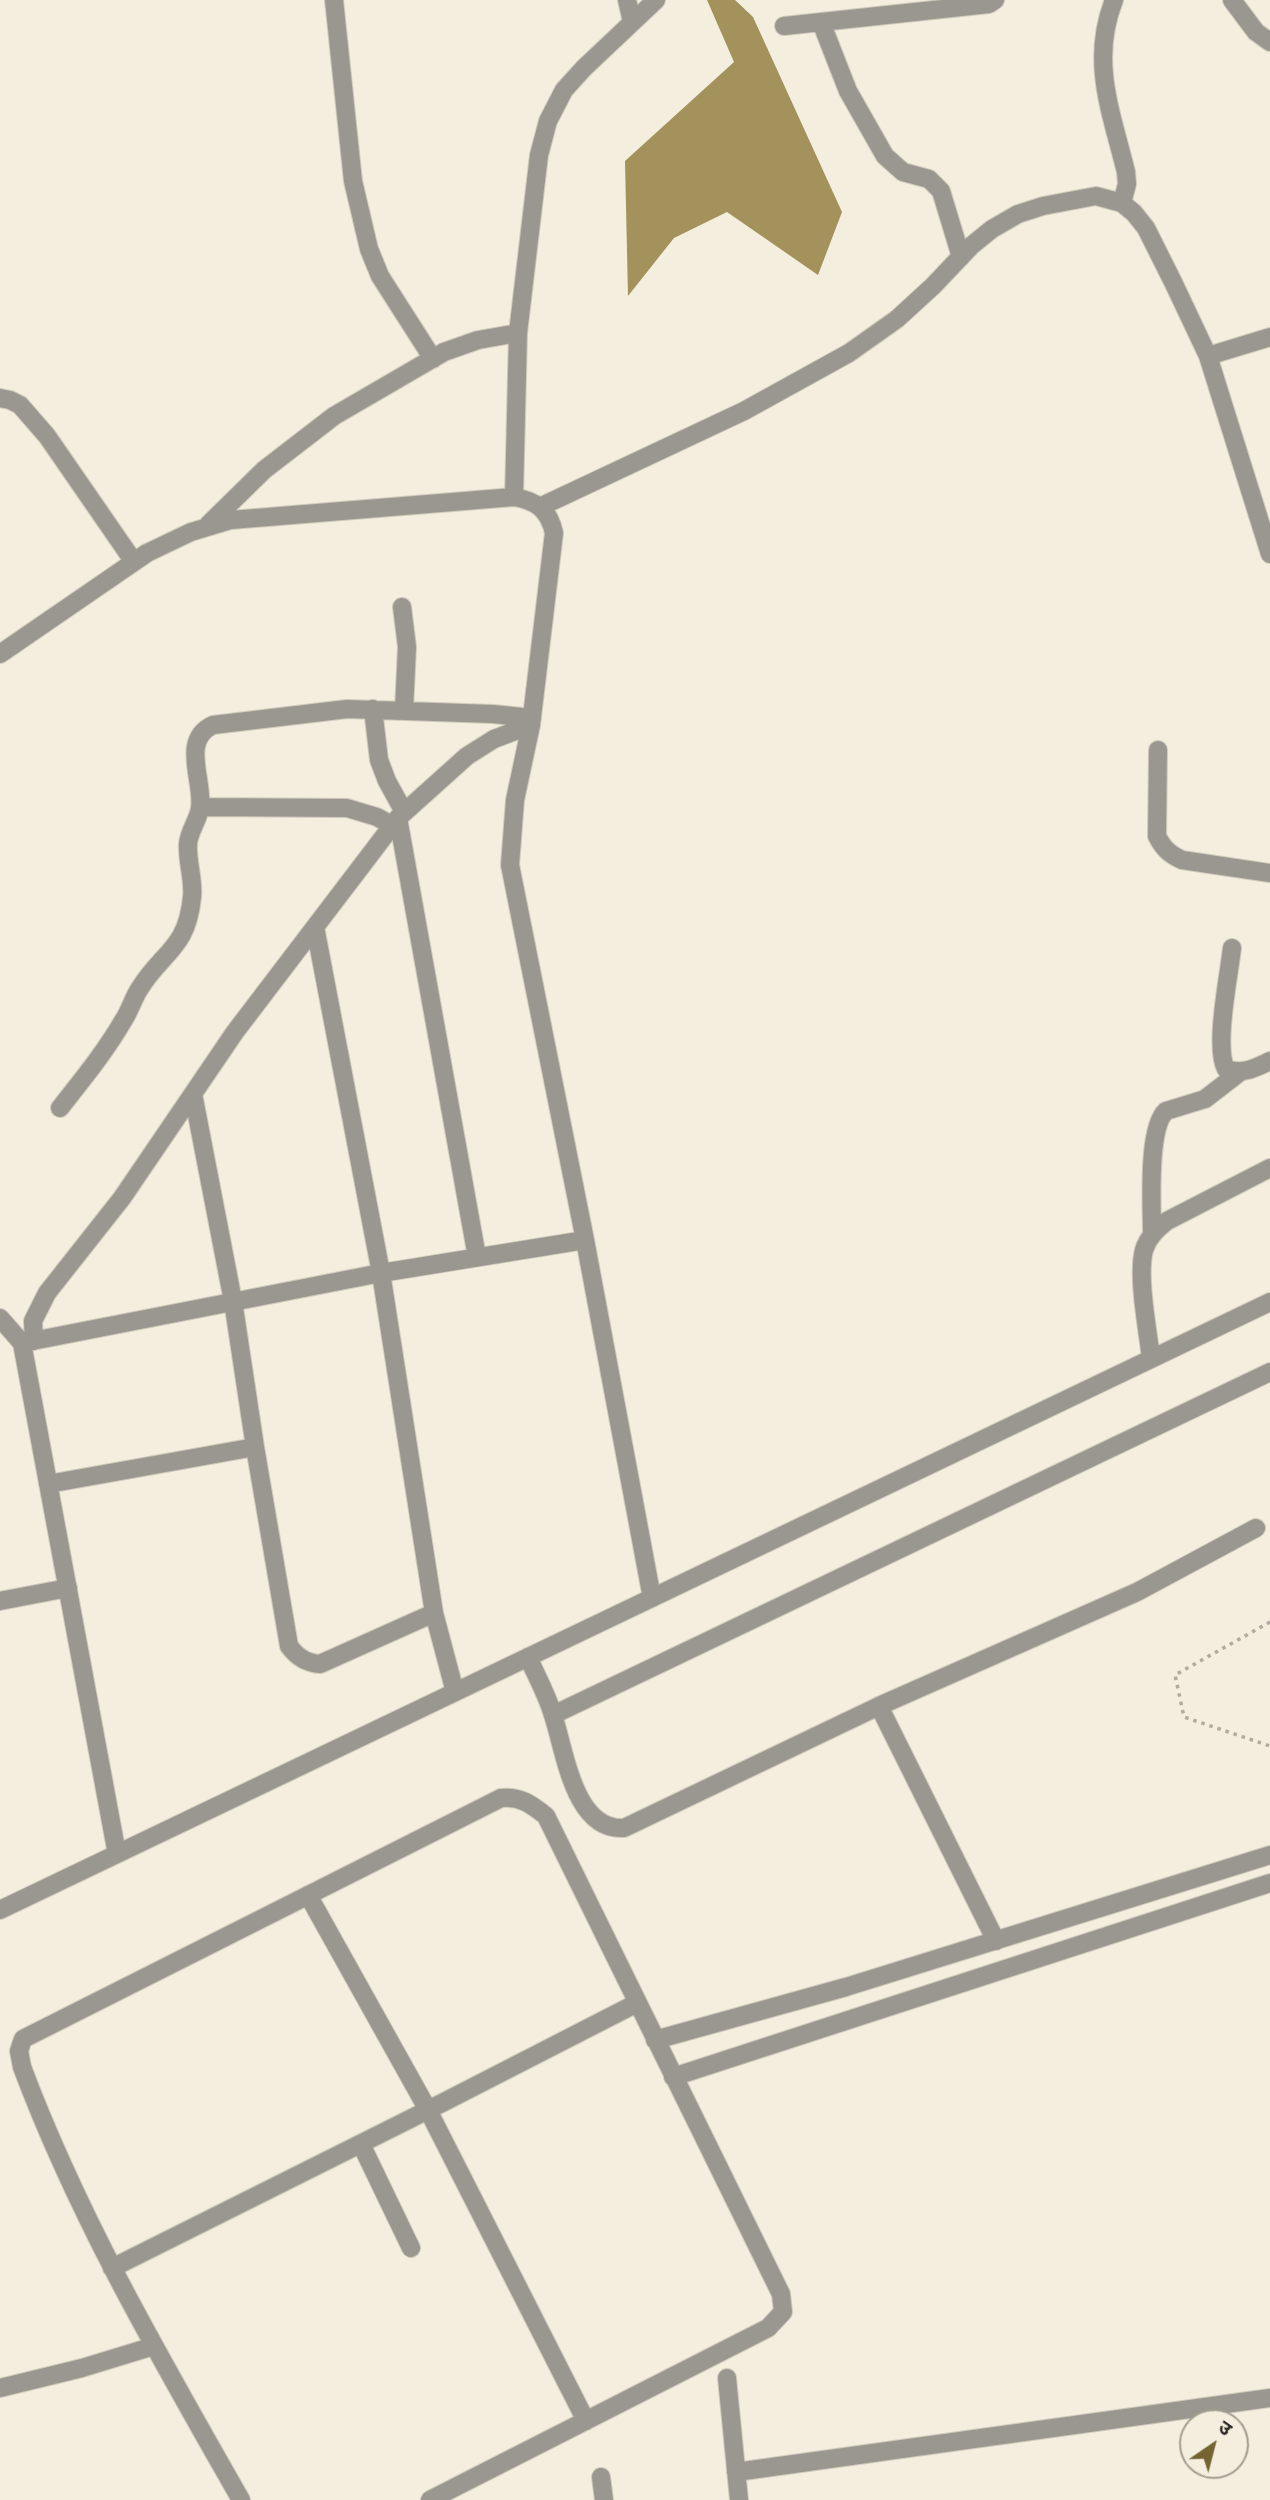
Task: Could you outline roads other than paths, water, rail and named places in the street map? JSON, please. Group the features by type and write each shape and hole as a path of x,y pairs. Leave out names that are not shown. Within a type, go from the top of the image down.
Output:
{"street":[{"path":"334,0 353,181 369,249 380,276 433,359"},
{"path":"626,0 632,22"},
{"path":"514,497 519,333 539,155 548,121 564,90 656,0"},
{"path":"784,26 989,4 995,0"},
{"path":"1114,0 1102,41 1102,72 1126,172 1122,203"},
{"path":"1232,0 1256,32 1270,42"},
{"path":"821,22 848,91 885,156 903,172 929,179 941,191 961,257"},
{"path":"542,506 744,411 849,353 897,319 992,229 1018,214 1096,196 1122,203 1146,228 1208,356 1270,554"},
{"path":"206,528 264,471 334,416 444,352 478,340 519,333"},
{"path":"1208,356 1270,337"},
{"path":"0,398 20,405 47,436 134,562"},
{"path":"0,654 134,562 191,532 232,520 514,497 528,499 542,506 551,520 554,533 532,721 515,800 510,865 585,1240 652,1598"},
{"path":"402,607 407,647 404,710"},
{"path":"60,1108 104,1053 152,971 169,955 185,932 193,895 189,838 200,807 195,746 204,729 213,725 347,709 404,710 532,721"},
{"path":"373,709 379,760 398,819 477,1257"},
{"path":"117,1854 48,1484 28,1342 33,1321 47,1293 122,1198 235,1032 398,819 467,756 494,739 532,721"},
{"path":"1158,750 1157,836 1163,848 1182,859 1270,873"},
{"path":"200,807 347,808 398,819"},
{"path":"315,927 381,1273 434,1613 455,1692"},
{"path":"1232,948 1222,1061 1226,1069 1240,1072 1253,1070 1270,1061"},
{"path":"1151,1359 1142,1275 1144,1251 1152,1233 1152,1154 1161,1115 1205,1099 1240,1072"},
{"path":"192,1094 233,1301 289,1646 296,1656 310,1663 320,1664 434,1613"},
{"path":"1152,1233 1167,1221 1270,1168"},
{"path":"28,1342 381,1273 585,1240"},
{"path":"0,1910 1270,1302"},
{"path":"0,1318 28,1342"},
{"path":"553,1715 1270,1371"},
{"path":"48,1484 255,1447"},
{"path":"528,1657 553,1715 578,1797 600,1824 614,1829 624,1828 879,1706 1137,1592 1256,1528"},
{"path":"0,1601 68,1588"},
{"path":"879,1706 996,1941"},
{"path":"241,2500 112,2268 29,2088 19,2051 23,2039 501,1798 514,1797 530,1803 546,1816 781,2294 783,2312 768,2328 430,2500"},
{"path":"655,2040 846,1987 1270,1855"},
{"path":"673,2077 1270,1883"},
{"path":"308,1895 428,2110 586,2421"},
{"path":"112,2268 637,2003"},
{"path":"362,2144 411,2248"},
{"path":"0,2388 82,2368 154,2346"},
{"path":"727,2378 739,2500"},
{"path":"736,2472 1270,2398"},
{"path":"601,2477 604,2500"}]}
